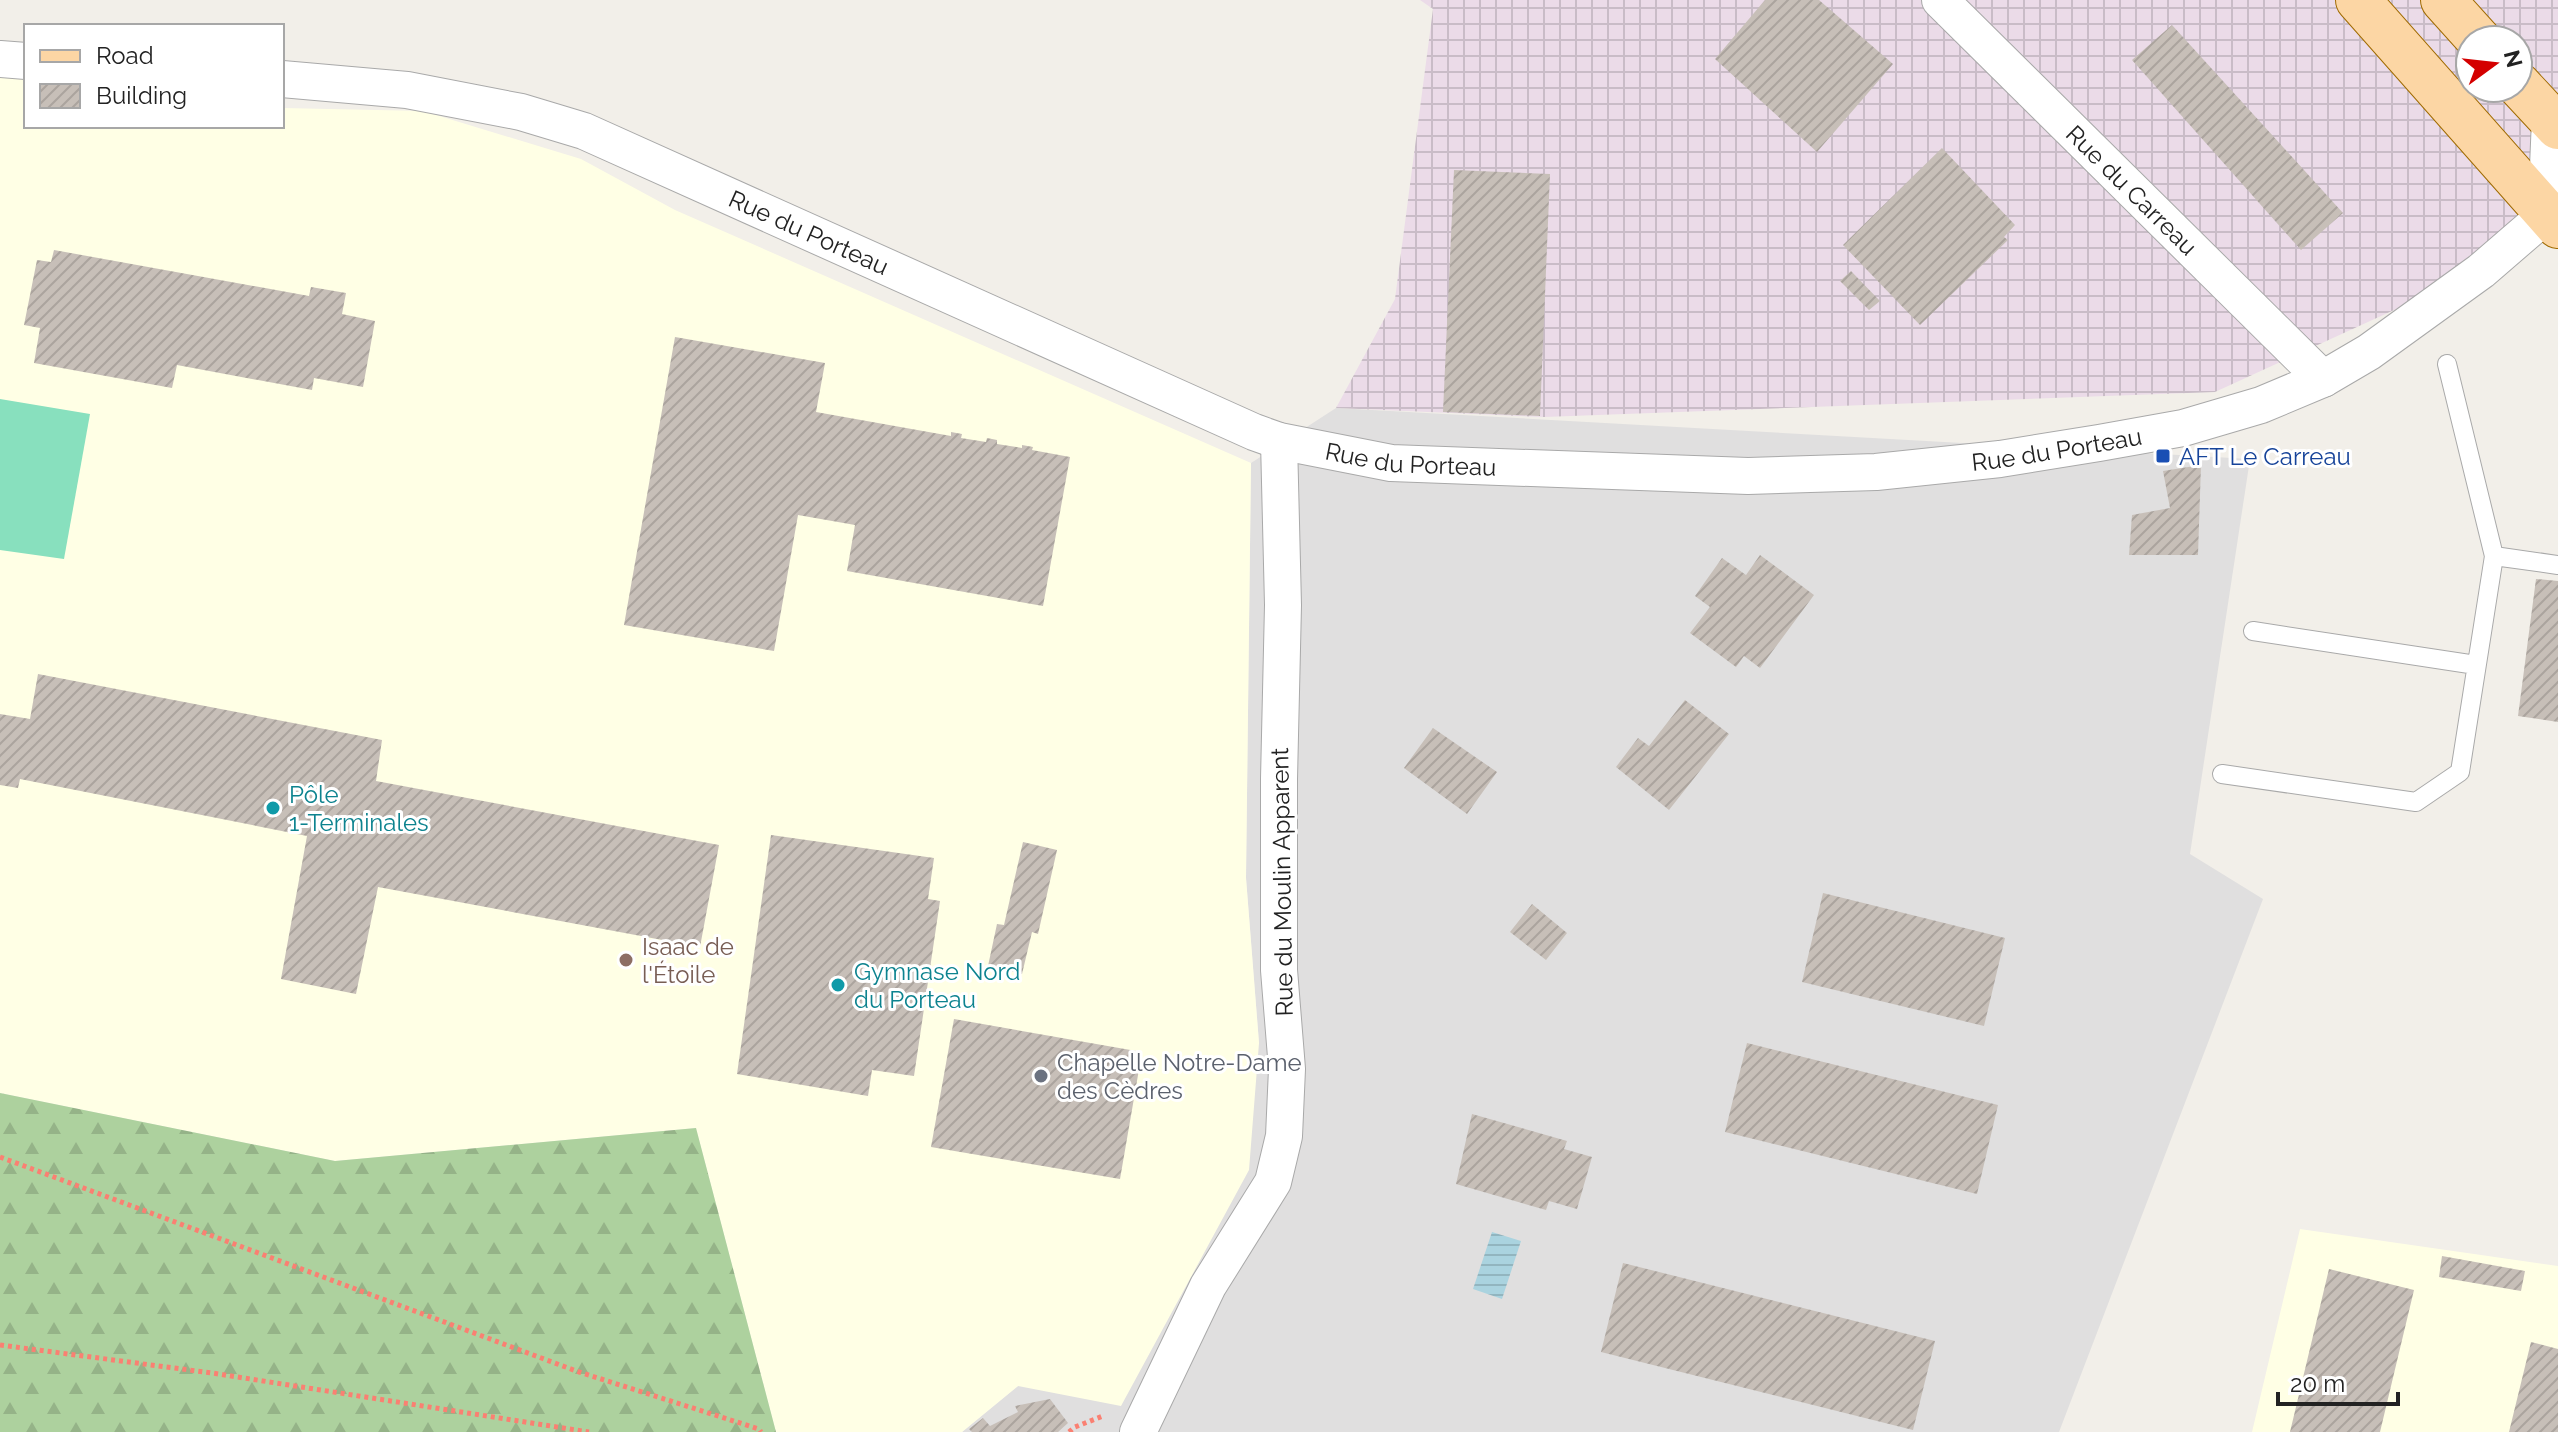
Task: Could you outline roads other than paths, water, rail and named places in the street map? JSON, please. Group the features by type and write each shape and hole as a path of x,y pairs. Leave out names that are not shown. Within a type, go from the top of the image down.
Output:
{"main road":[{"path":"2358,0 2554,220"},
{"path":"2443,0 2465,24"},
{"path":"2534,101 2554,123"}],"street":[{"name":"Rue du Carreau","path":"1940,0 2323,379"},
{"path":"0,59 24,61"},
{"name":"Rue du Porteau","path":"284,79 407,90 521,112 584,131 1279,441 1391,463 1748,476 1876,472 2000,459 2183,428 2261,405 2323,379 2369,352 2554,220"},
{"path":"2554,123 2554,220"},
{"name":"Rue du Moulin Apparent","path":"1138,1432 1208,1286 1273,1182 1284,1136 1287,1069 1279,970 1283,605 1279,441"}],"lane":[{"path":"2222,774 2416,802 2460,772 2494,556 2447,364"},
{"path":"2494,556 2558,565"},
{"path":"2253,631 2476,665"}],"water":[{"path":"1492,1232 1521,1241 1502,1299 1473,1289"}],"place":[{"name":"AFT Le Carreau","path":"2163,456"},
{"name":"Pôle 1-Terminales","path":"273,808"},
{"name":"Isaac de l'Étoile","path":"626,960"},
{"name":"Gymnase Nord du Porteau","path":"838,985"},
{"name":"Chapelle Notre-Dame des Cèdres","path":"1041,1076"}]}
